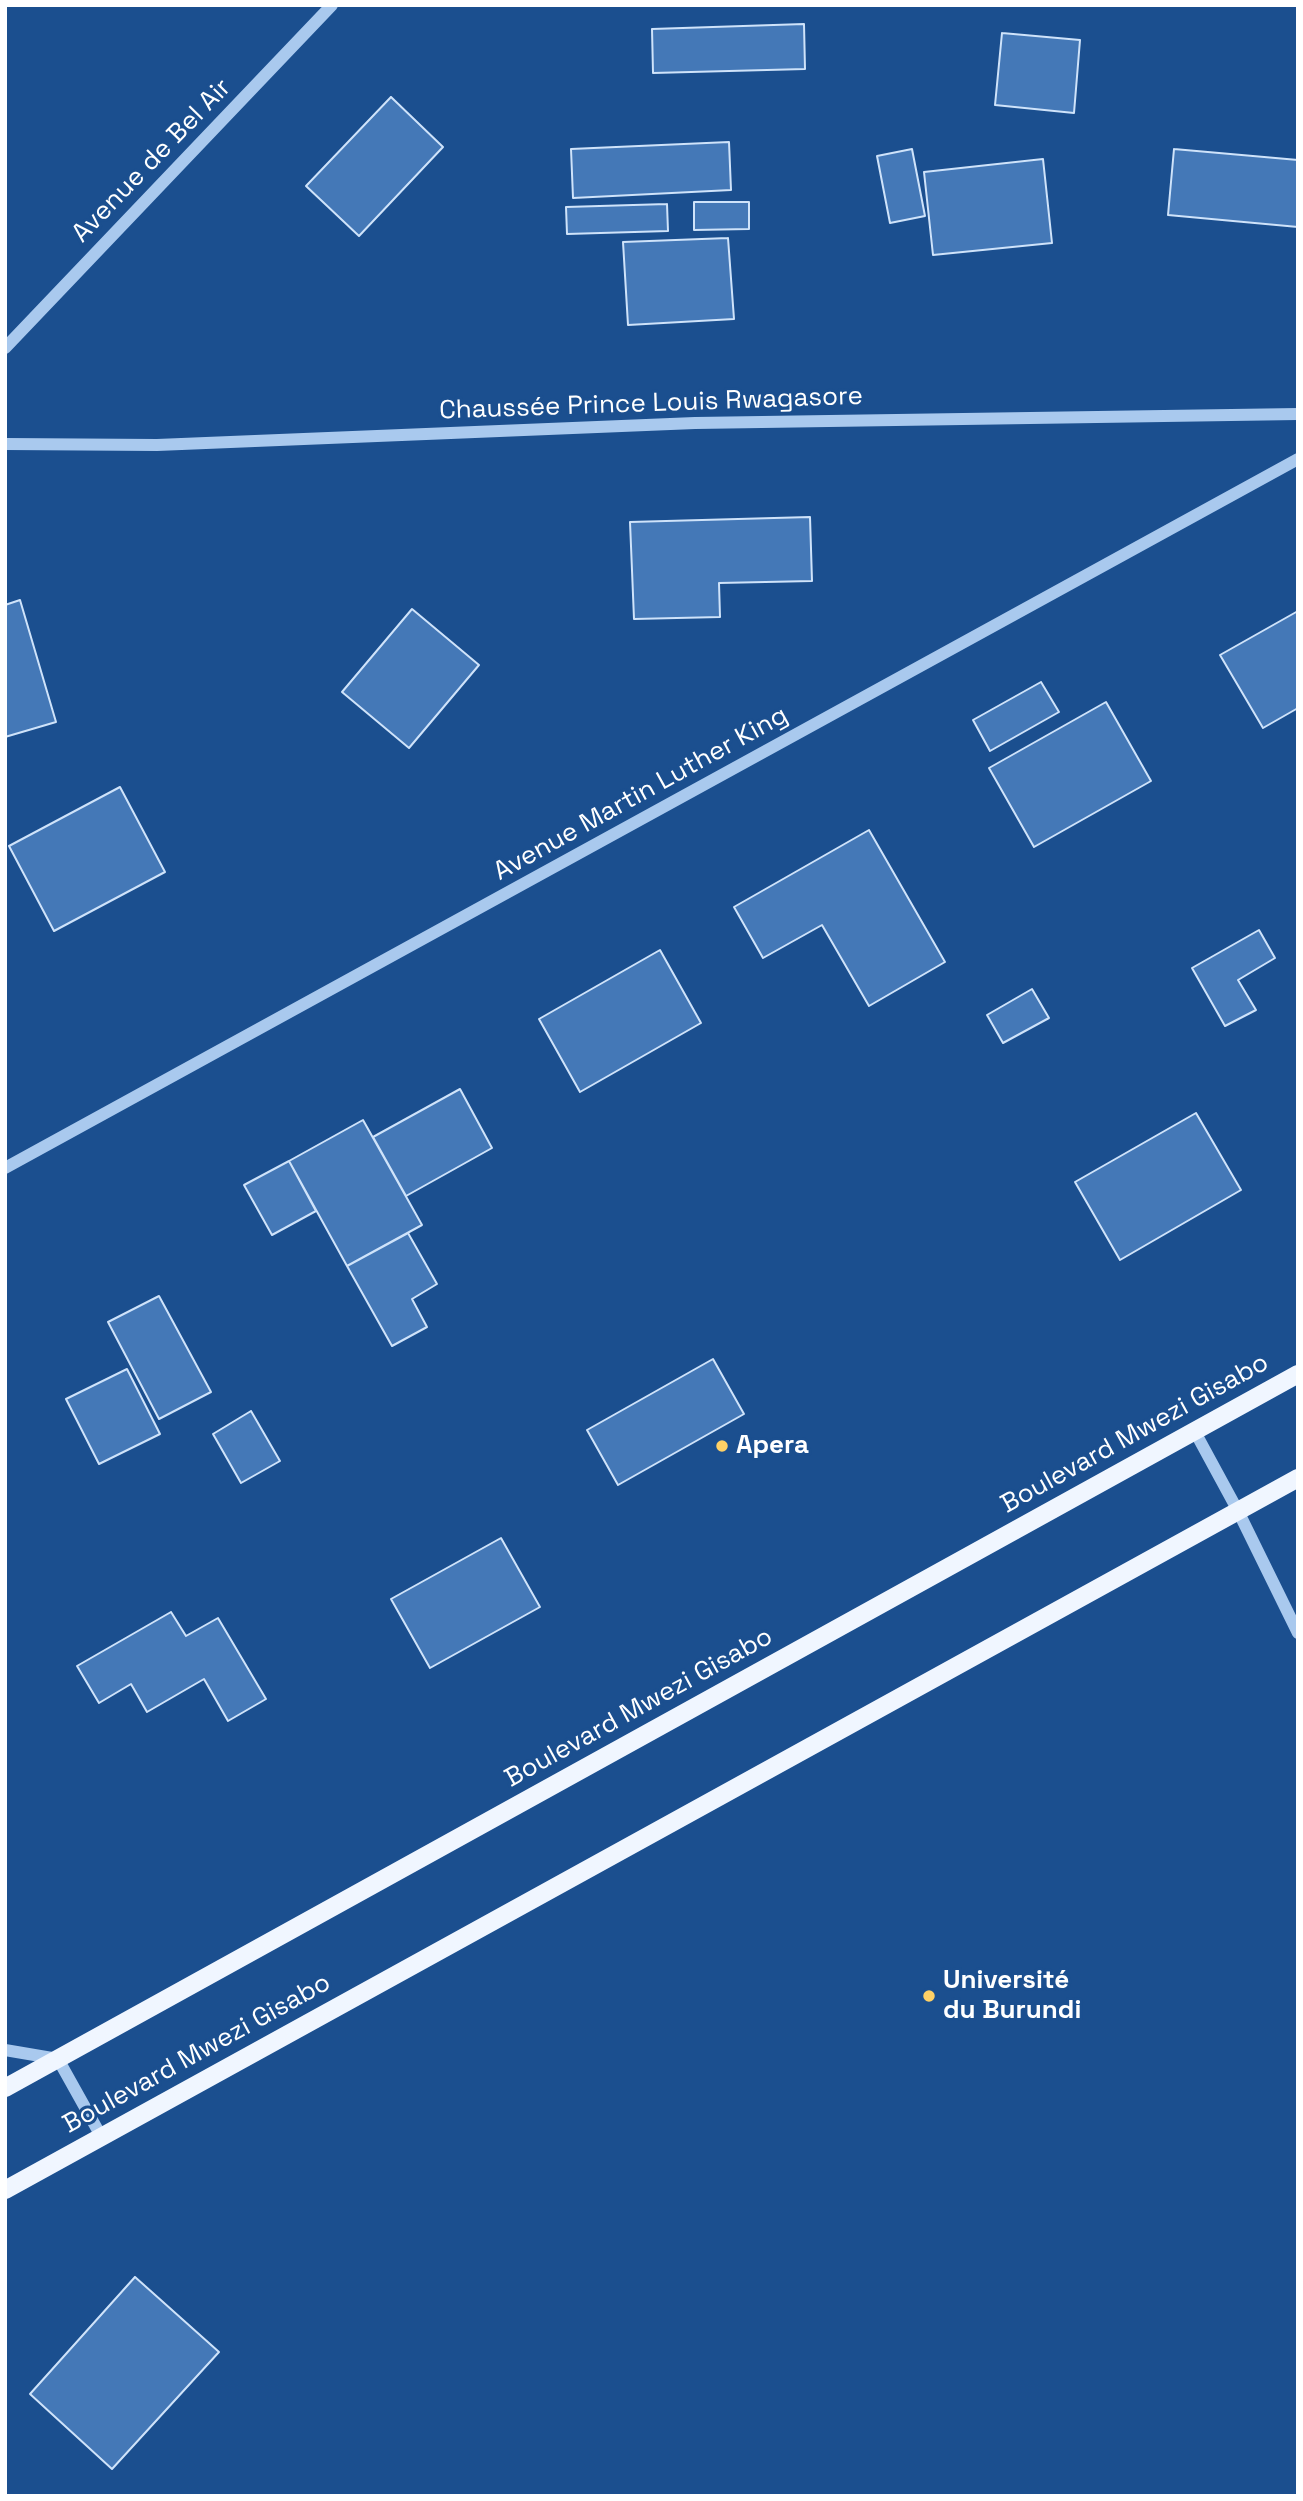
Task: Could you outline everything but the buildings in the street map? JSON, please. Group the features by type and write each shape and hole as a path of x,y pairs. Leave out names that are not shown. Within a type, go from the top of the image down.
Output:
{"main road":[{"name":"Boulevard Mwezi Gisabo","path":"5,2088 1298,1374"},
{"name":"Boulevard Mwezi Gisabo","path":"5,2190 1298,1478"}],"street":[{"name":"Avenue de Bel Air","path":"5,348 332,5"},
{"name":"Chaussée Prince Louis Rwagasore","path":"5,444 157,445 695,423 1298,414"},
{"name":"Avenue Martin Luther King","path":"5,1168 1298,459"},
{"path":"1194,1430 1238,1511 1298,1633"},
{"path":"5,2050 58,2059 102,2136"}],"place":[{"name":"Apera","path":"722,1446"},
{"name":"Université du Burundi","path":"929,1996"}]}
